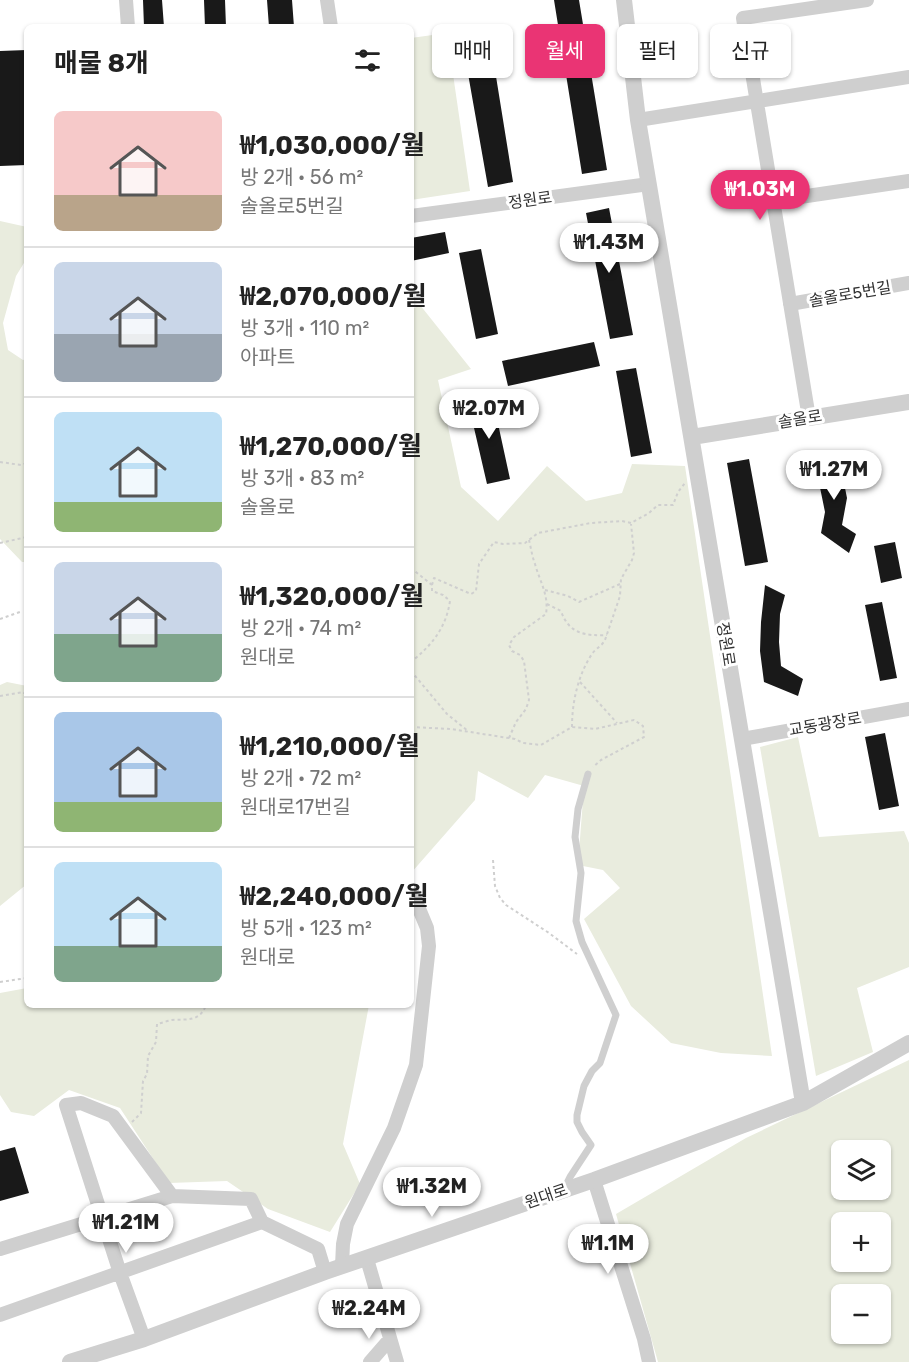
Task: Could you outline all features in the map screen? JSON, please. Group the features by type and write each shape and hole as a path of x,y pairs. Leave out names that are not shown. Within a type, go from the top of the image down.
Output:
{"street":[{"path":"126,0 128,24"},
{"path":"327,0 331,24"},
{"name":"정원로","path":"624,0 638,120 803,1103"},
{"name":"솔올로5번길","path":"809,418 743,18 867,0"},
{"path":"638,120 909,77"},
{"path":"773,201 909,181"},
{"name":"정원로","path":"414,216 649,184"},
{"name":"솔올로5번길","path":"790,304 909,283"},
{"name":"솔올로","path":"692,437 909,402"},
{"name":"교동광장로","path":"742,739 909,709"},
{"path":"342,1266 347,1224 394,1128 416,1065 429,946 427,928 414,897"},
{"name":"원대로","path":"70,1362 144,1339 325,1272 594,1180 803,1103 909,1043"},
{"path":"144,1339 120,1273 66,1105 81,1103 114,1116 172,1196"},
{"path":"594,1180 644,1339 649,1362"},
{"path":"0,1249 172,1196 251,1199 262,1222 318,1249 325,1272"},
{"path":"0,1315 262,1222"},
{"path":"367,1259 397,1362"},
{"path":"370,1362 390,1339"}],"lane":[{"path":"564,1190 591,1144 577,1122 582,1092 592,1071 600,1063 616,1015 582,942 576,921 581,873 575,837 578,809 588,774"}],"path":[{"path":"0,462 24,464"},
{"path":"414,660 436,637 448,616 450,601 443,595 432,591 434,578 471,594 476,591 479,564 494,542 525,543 533,535 544,531 591,523 631,523 658,505 673,505 678,492 685,483 698,474"},
{"path":"572,727 572,710 585,667 594,651 602,646 607,635 620,596 620,584 634,553 631,523"},
{"path":"0,543 24,538"},
{"path":"509,738 529,700 524,661 520,655 512,651 509,645 514,637 546,614 545,590 535,566 529,540"},
{"path":"414,570 432,585"},
{"path":"545,590 568,596 579,602 620,584"},
{"path":"547,604 561,611 564,620 579,634 607,635"},
{"path":"0,619 20,612"},
{"path":"414,675 447,714 471,733"},
{"path":"580,682 617,723"},
{"path":"0,696 24,693"},
{"path":"414,727 451,729 541,745 572,727 595,729 624,721 639,722 643,726 644,737 601,760 588,774"},
{"path":"493,860 495,886 506,905 549,933 596,969"},
{"path":"0,982 24,978"},
{"path":"123,1129 141,1113 142,1080 147,1074 148,1056 156,1042 157,1024 172,1020 191,1020 199,1016 204,1008"}],"shaded area":[{"path":"432,35 432,78 454,78 470,191 414,200 414,38"},
{"path":"0,221 24,226 24,263 16,276 3,323 8,350 24,360 24,562 0,539"},
{"path":"420,305 471,369 438,380 461,487 498,521 547,466 586,501 622,493 632,464 685,466 772,1056 721,1053 671,1043 631,1006 584,919 620,888 603,870 578,865 584,786 545,775 528,798 478,771 475,800 414,870 414,308"},
{"path":"7,682 24,685 24,886 0,906 0,685"},
{"path":"798,737 819,837 904,831 909,843 909,967 857,988 873,1052 816,1076 760,747"},
{"path":"24,989 24,1008 368,1008 343,1144 360,1184 330,1232 268,1209 227,1181 169,1183 120,1108 69,1090 34,1116 11,1112 0,1095 0,993"},
{"path":"909,1060 909,1362 658,1362 616,1214 746,1138"}],"building":[{"path":"143,0 162,0 164,24 144,24"},
{"path":"204,0 225,0 226,24 205,24"},
{"path":"267,0 292,0 294,24 269,24"},
{"path":"554,0 579,0 583,24 558,24"},
{"path":"24,50 24,165 0,166 0,51"},
{"path":"469,78 496,78 513,182 488,187"},
{"path":"567,78 592,78 607,170 582,174"},
{"path":"609,208 633,335 610,339 586,213"},
{"path":"445,232 449,253 414,260 414,237"},
{"path":"481,249 498,334 476,339 459,253"},
{"path":"594,342 600,366 508,386 502,361"},
{"path":"636,368 652,453 631,457 616,371"},
{"path":"492,396 510,479 487,484 468,402"},
{"path":"833,453 842,473 847,498 842,525 856,534 849,553 821,533 825,512 814,458"},
{"path":"749,459 768,562 745,566 727,463"},
{"path":"895,542 902,578 881,583 874,546"},
{"path":"765,585 785,595 780,614 781,666 803,679 798,696 764,682 760,651"},
{"path":"882,602 897,678 880,681 865,605"},
{"path":"885,733 899,806 879,810 865,737"},
{"path":"15,1147 29,1193 0,1201 0,1151"}]}
